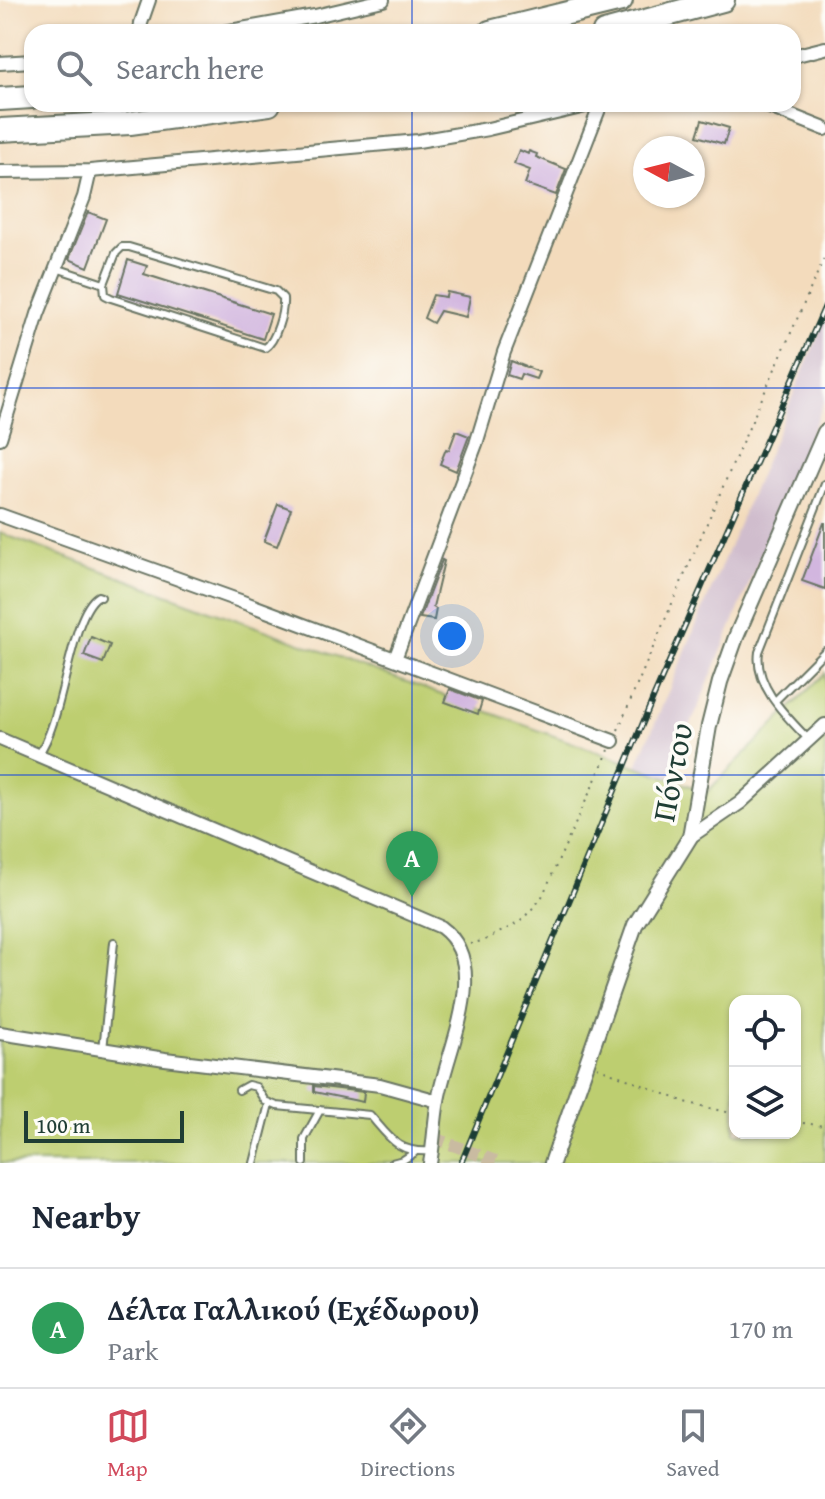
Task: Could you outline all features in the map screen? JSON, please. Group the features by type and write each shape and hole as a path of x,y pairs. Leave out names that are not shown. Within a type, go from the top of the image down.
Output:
{"highway":[{"path":"523,24 621,0"},
{"path":"634,24 723,0"},
{"path":"0,99 24,98"},
{"path":"0,130 130,123 210,112"}],"street":[{"path":"142,24 149,0"},
{"path":"270,24 383,0"},
{"path":"801,54 825,48"},
{"path":"0,63 24,62"},
{"path":"0,172 90,171 418,141 560,112"},
{"path":"395,659 476,444 504,352 598,112"},
{"path":"782,112 825,129"},
{"path":"0,438 38,314 84,197 90,171"},
{"name":"Πόντου","path":"552,1163 635,925 690,837 709,726 720,682 736,637 825,432"},
{"path":"0,515 613,741"},
{"path":"690,837 740,803 825,725"},
{"path":"0,739 441,927 461,946 466,975 462,1005 438,1101 431,1157"},
{"path":"0,1033 103,1050 380,1085 438,1101"}],"lane":[{"path":"122,247 129,247 276,291 283,298 283,306 272,343 265,348 111,298 105,295 104,284 116,253 122,247"},
{"path":"56,268 104,284"},
{"path":"809,740 785,715 759,672 759,652 825,484"},
{"path":"38,755 52,729 72,646 91,601 101,597"},
{"path":"776,700 825,651"},
{"path":"103,1050 114,942"},
{"path":"239,1090 248,1085 256,1087 269,1104 370,1115 396,1144 431,1157"},
{"path":"254,1163 269,1104"},
{"path":"304,1163 304,1139 320,1110"},
{"path":"392,1163 414,1153"}],"path":[{"path":"461,946 485,940 520,922 541,899 825,256"},
{"path":"589,1063 685,1102 729,1113"},
{"path":"801,1123 825,1126"}],"shaded area":[{"path":"825,319 825,400 510,1163 470,1163"}],"green space":[{"path":"0,533 707,792 825,673 825,1163 0,1163"}],"building":[{"path":"702,120 729,128 724,144 697,136"},
{"path":"519,150 537,154 536,157 566,169 556,195 525,184 530,170 514,164"},
{"path":"88,212 106,219 88,267 69,259"},
{"path":"128,260 147,266 144,274 271,314 263,339 118,293"},
{"path":"447,292 470,297 466,317 440,311 433,323 424,318 433,295 446,297"},
{"path":"511,361 539,372 536,379 521,374 519,379 507,375"},
{"path":"456,431 469,436 456,471 440,464"},
{"path":"278,504 291,509 277,546 264,541"},
{"path":"825,523 825,589 802,581"},
{"path":"442,560 433,607 436,609 434,620 420,618"},
{"path":"91,637 110,645 103,663 84,656"},
{"path":"450,689 482,701 478,714 445,702"},
{"path":"314,1086 364,1092 363,1102 314,1092"}],"tunnel":[{"path":"434,1138 501,1163"}],"railway":[{"path":"461,1163 654,696 825,306"}],"place":[{"name":"Δέλτα Γαλλικού (Εχέδωρου)","path":"412,897"}]}
